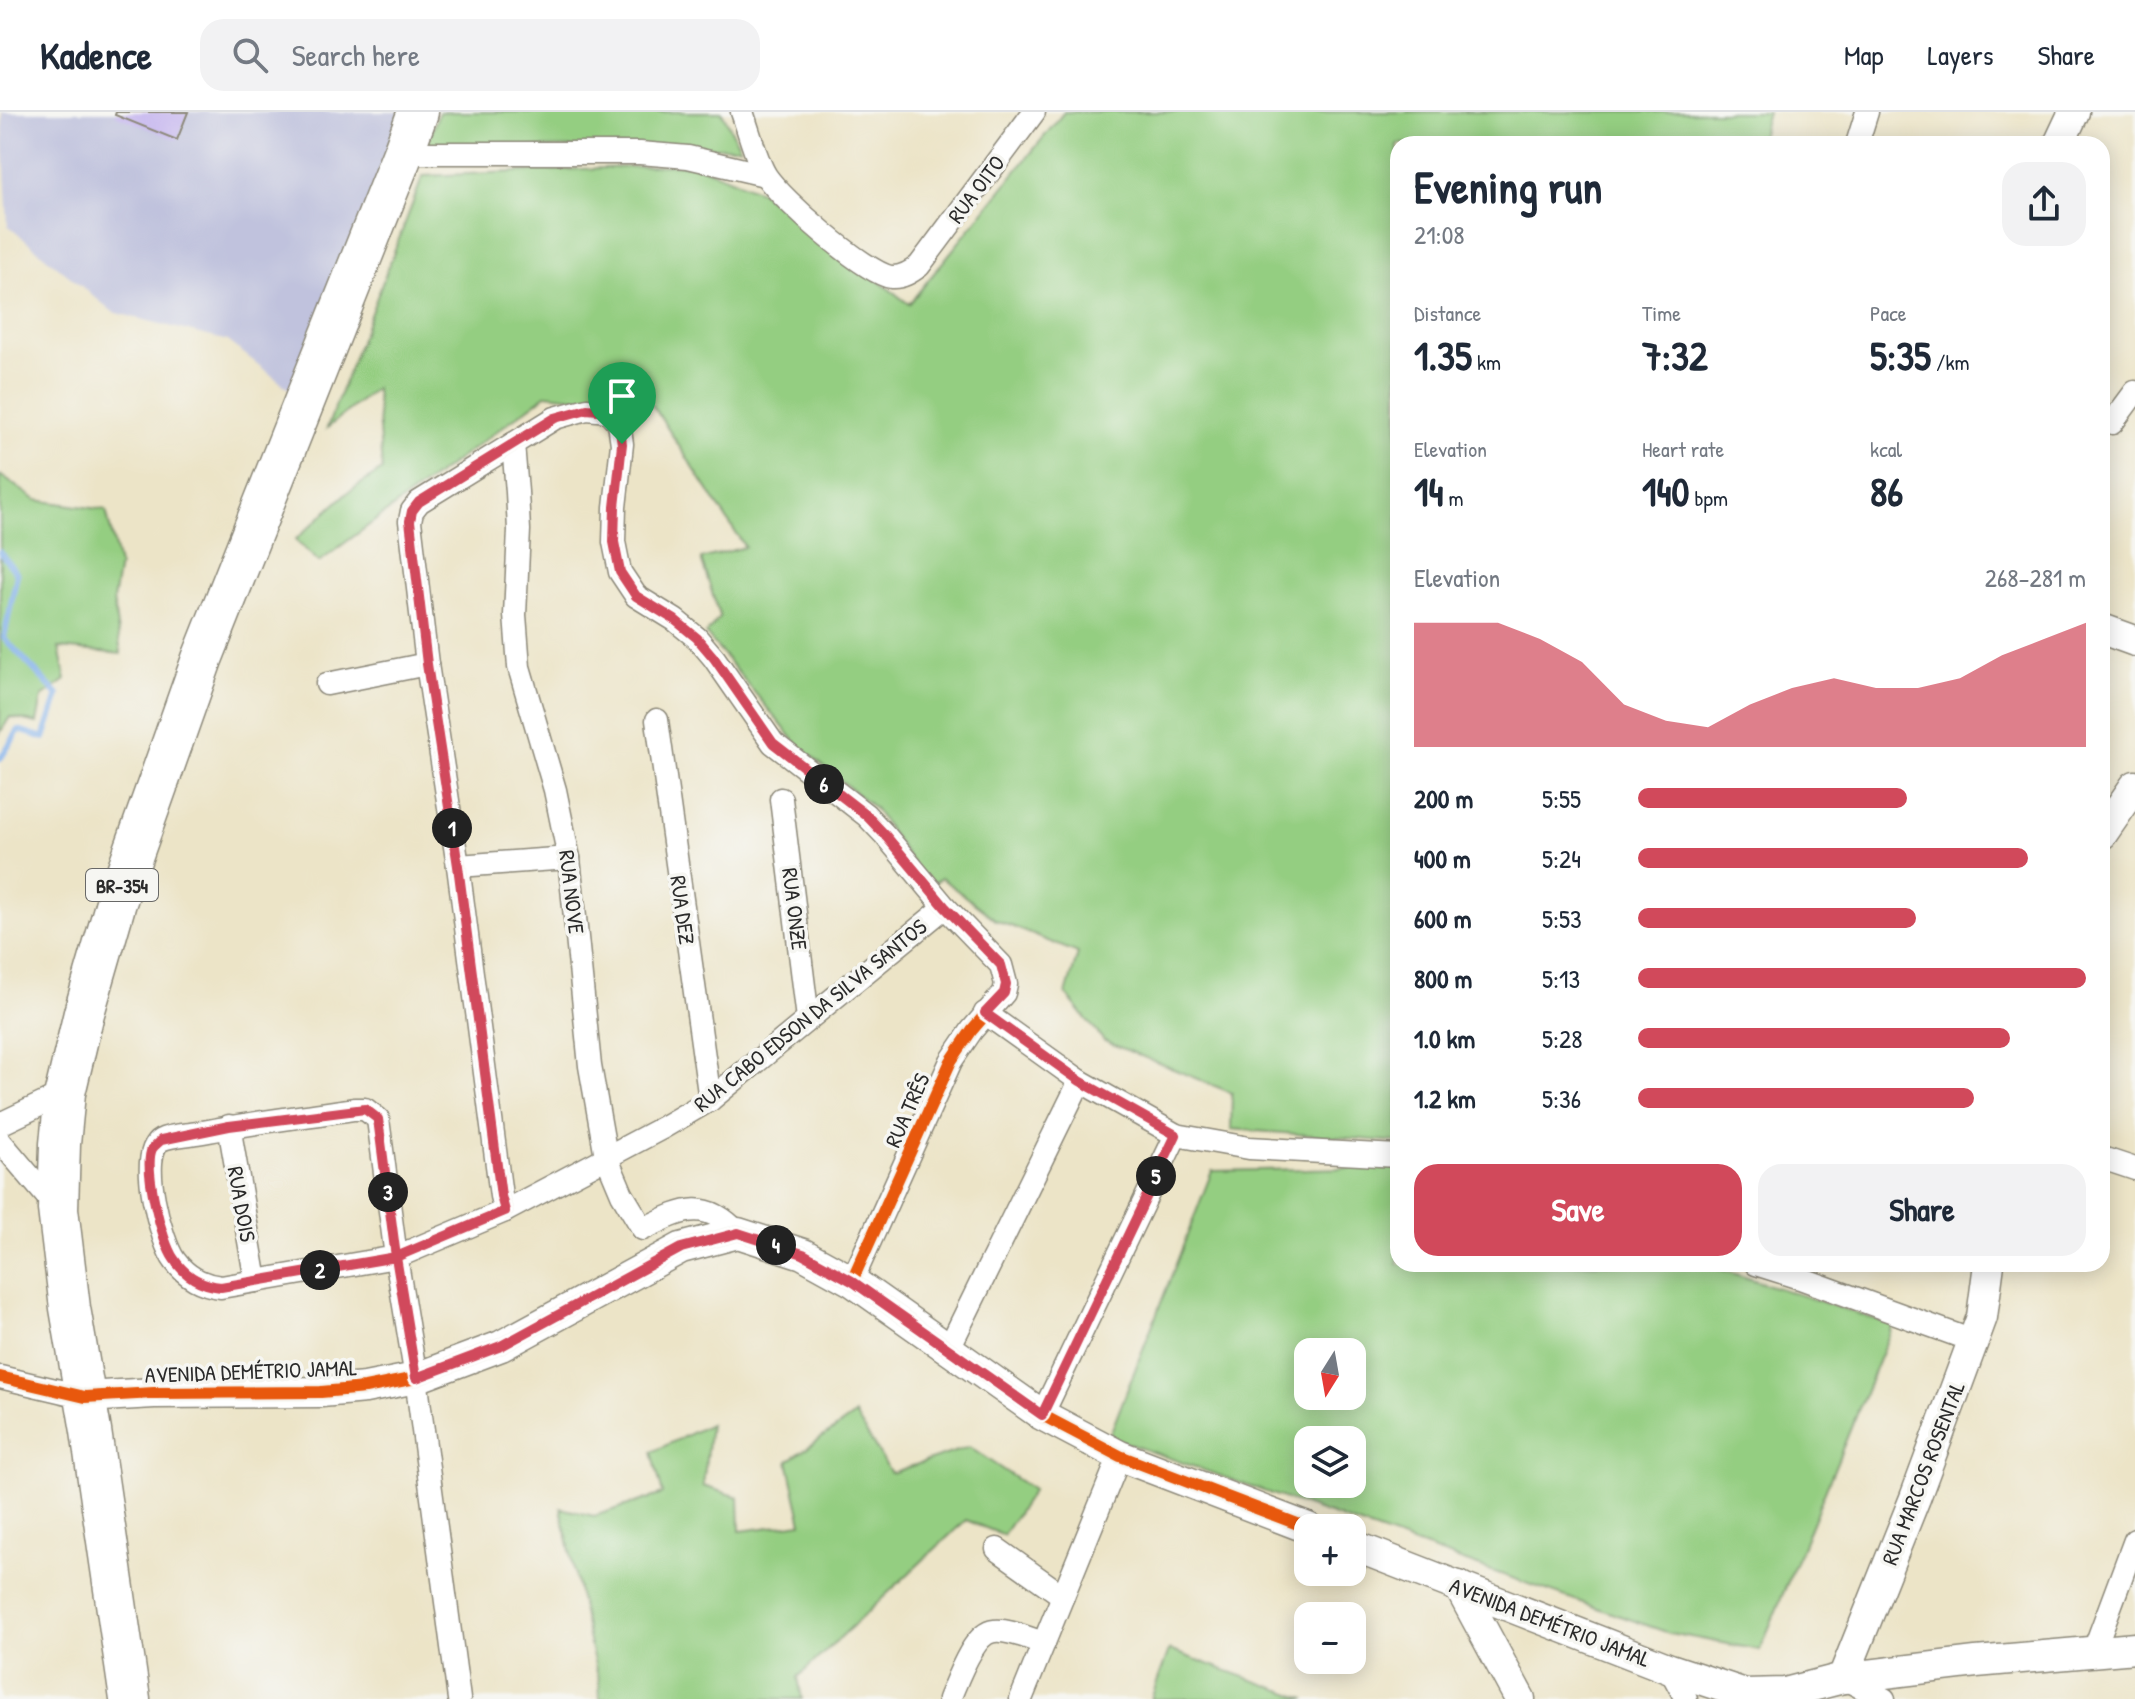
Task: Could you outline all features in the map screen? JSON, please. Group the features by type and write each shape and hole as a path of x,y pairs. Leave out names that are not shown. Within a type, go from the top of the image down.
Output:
{"highway":[{"name":"BR-354","path":"130,1699 70,1308 58,1209 65,1093 116,902 202,659 418,112"}],"street":[{"path":"742,112 765,175"},
{"path":"1860,136 1867,112"},
{"path":"2063,136 2074,112"},
{"name":"RUA OITO","path":"765,175 831,240 880,274 895,277 919,266 1026,114"},
{"path":"403,153 640,153 688,157 765,175"},
{"path":"2112,423 2135,392"},
{"path":"505,1211 410,534 412,511 419,502 555,418 587,409 608,411 619,423 622,444 614,542 620,572 636,596 697,638 773,743 866,815 945,907"},
{"name":"RUA NOVE","path":"513,444 519,530 515,615 519,667 555,790 569,858 590,1066 606,1156 622,1194 643,1229 682,1211 706,1211 726,1220 738,1233"},
{"path":"2110,632 2135,641"},
{"path":"327,684 427,664"},
{"name":"RUA DEZ","path":"657,720 710,1100"},
{"path":"2110,822 2135,786"},
{"name":"RUA ONZE","path":"781,799 808,1019"},
{"path":"458,866 569,858"},
{"name":"RUA TRÊS","path":"852,1281 951,1061 985,1013 1004,993 1006,984 1001,965 945,907"},
{"name":"RUA CABO EDSON DA SILVA SANTOS","path":"229,1126 161,1140 153,1148 149,1173 165,1245 175,1262 188,1275 208,1286 221,1287 396,1257 505,1211 710,1100 945,907"},
{"path":"985,1013 1080,1081 1176,1135 1249,1148 1390,1156"},
{"path":"948,1350 1080,1081"},
{"path":"0,1124 65,1093"},
{"path":"229,1126 354,1109 365,1109 378,1119 459,1699"},
{"name":"RUA DOIS","path":"229,1126 256,1281"},
{"path":"1042,1415 1176,1135"},
{"path":"0,1141 58,1209"},
{"path":"2110,1161 2135,1169"},
{"path":"738,1233 803,1254 852,1281 1042,1415 1120,1456 1294,1523"},
{"name":"AVENIDA DEMÉTRIO JAMAL","path":"0,1377 85,1397 154,1393 321,1392 365,1388 416,1378 501,1346 681,1248 738,1233"},
{"path":"1803,1272 1973,1341"},
{"name":"RUA MARCOS ROSENTAL","path":"1843,1678 1915,1498 1982,1317 1988,1272"},
{"path":"1021,1699 1120,1456"},
{"path":"2094,1650 2135,1540"},
{"path":"997,1549 1063,1596"},
{"name":"AVENIDA DEMÉTRIO JAMAL","path":"1366,1550 1670,1669 1745,1694 1785,1693 1843,1678 1976,1662 2135,1648"},
{"path":"1459,1586 1520,1699"},
{"path":"949,1699 975,1643 991,1630 1044,1643"},
{"path":"1670,1669 1686,1699"},
{"path":"1843,1678 1884,1699"}],"shaded area":[{"path":"2,112 401,112 298,396 228,341 113,312 8,226"}],"green space":[{"path":"439,112 722,112 740,147 426,148"},
{"path":"1064,112 1768,112 1761,136 1390,136 1390,1141 1231,1129 1232,1093 1104,1041 1066,994 1078,953 996,920 941,878 929,887 874,808 798,745 706,634 720,617 701,559 745,547 653,406 547,394 319,562 295,540 347,493 382,470 376,388 327,428 423,176 694,164 760,191 909,304"},
{"path":"0,475 36,500 106,510 119,565 113,600 121,654 59,648 66,680 42,697 37,723 10,717 0,733"},
{"path":"1390,1167 1390,1272 1729,1272 1893,1325 1760,1650 1669,1633 1366,1527 1366,1514 1329,1514 1109,1437 1212,1171"},
{"path":"855,1415 891,1473 969,1447 1033,1490 1003,1535 966,1520 798,1677 802,1699 600,1699 599,1680 561,1508 594,1516 663,1494 652,1452 710,1424 703,1486 739,1497 740,1531 802,1523 788,1461"},
{"path":"1169,1650 1306,1699 1151,1699"}],"building":[{"path":"116,112 188,112 177,140 115,115"}],"waterway":[{"path":"0,552 17,574 4,638 58,695 44,738 19,730 0,759"}],"cycle path":[{"path":"505,1211 427,664 410,521 412,511 419,502 555,418 587,409 608,411 619,423 622,444 614,542 620,572 636,596 697,638 773,743 866,815 945,907 1001,965 1006,984 1004,993 972,1030 951,1061 852,1281"},
{"path":"0,1377 85,1397 154,1393 321,1392 365,1388 416,1378 501,1346 681,1248 738,1233 803,1254 852,1281 1042,1415 1120,1456 1294,1523"}],"route":[{"path":"622,444 614,542 620,572 636,596 697,638 773,743 866,815 945,907 1001,965 1006,984 1004,993 985,1013 1080,1081 1176,1135 1042,1415 852,1281 803,1254 738,1233 681,1248 501,1346 416,1378 396,1257 378,1119 365,1109 229,1126 161,1140 153,1148 149,1173 165,1245 175,1262 188,1275 208,1286 221,1287 396,1257 505,1211 427,664 410,521 412,511 419,502 555,418 587,409 608,411 619,423 622,444"}]}
